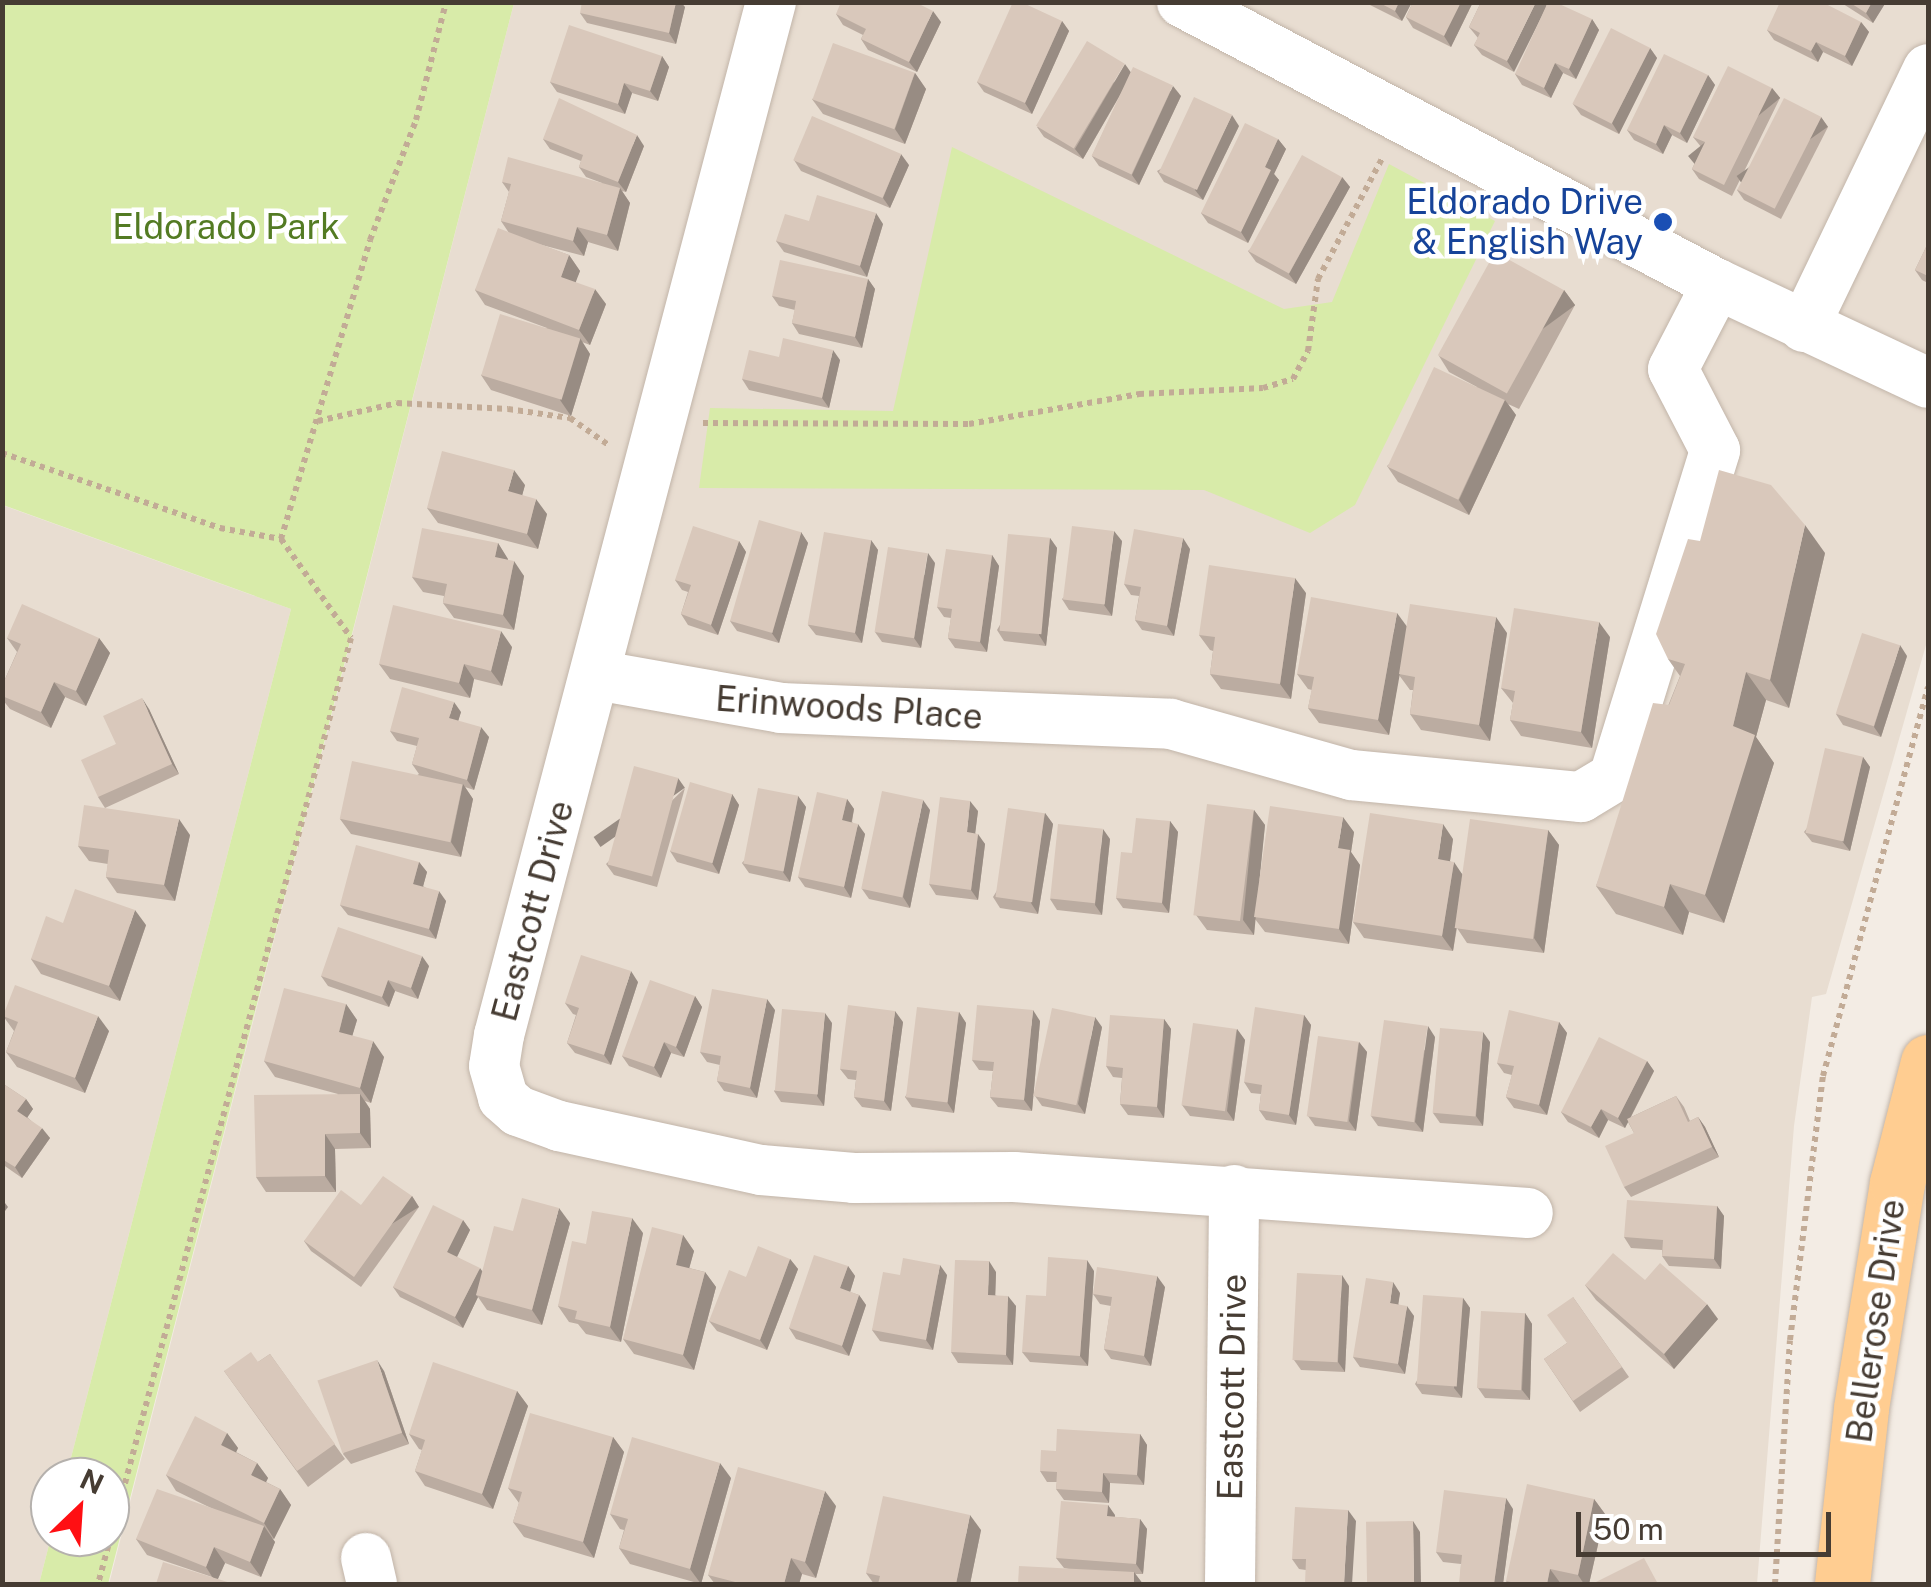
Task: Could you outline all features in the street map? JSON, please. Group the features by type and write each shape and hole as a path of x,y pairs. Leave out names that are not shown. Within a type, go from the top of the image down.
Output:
{"main road":[{"name":"Bellerose Drive","path":"1842,1584 1861,1408 1897,1184 1928,1062"}],"street":[{"name":"Eastcott Drive","path":"771,2 596,676 498,1035 496,1082 518,1112 667,1153 761,1170 1234,1190 1528,1213"},
{"path":"1182,2 1718,284 1928,383"},
{"path":"1804,327 1928,69"},
{"name":"Erinwoods Place","path":"596,676 781,708 1171,724 1350,775 1582,797 1614,777 1715,450 1673,368 1718,284"},
{"name":"Eastcott Drive","path":"1230,1584 1234,1190"}],"path":[{"path":"281,539 370,240 416,120 446,2"},
{"path":"698,422 969,424 1140,394 1264,388 1293,379 1308,351 1318,279 1384,157"},
{"path":"316,422 397,402 508,409 570,418 610,446"},
{"path":"2,453 220,528 281,539 351,638 98,1584"},
{"path":"1776,1584 1790,1340 1823,1076 1928,687"}],"shaded area":[{"path":"514,3 1928,3 1928,638 1826,994 1812,997 1794,1126 1757,1584 109,1584 116,1557 130,1557 130,1502"},
{"path":"2,505 291,609 71,1457 30,1457 30,1557 46,1557 39,1584 2,1584"}],"green space":[{"name":"Eldorado Park","path":"2,3 514,3 130,1498 130,1457 71,1457 291,609 3,505"},
{"path":"952,147 1284,309 1332,302 1389,164 1495,221 1355,505 1310,533 1204,490 699,488 710,408 893,411"},
{"name":"Eldorado Park","path":"46,1557 115,1557 108,1584 39,1584"}],"building":[{"path":"582,2 676,2 669,33 580,13"},
{"path":"841,2 915,2 933,11 909,62 861,39 866,29 836,14"},
{"path":"1013,2 1062,21 1025,103 977,82"},
{"path":"1378,2 1399,2 1395,11"},
{"path":"1413,2 1461,2 1444,36 1406,17"},
{"path":"1481,2 1536,2 1507,61 1474,45 1480,33 1469,27"},
{"path":"1548,2 1592,19 1569,69 1555,63 1544,88 1515,74"},
{"path":"1780,2 1822,2 1861,22 1845,56 1816,42 1811,51 1767,30"},
{"path":"1849,2 1872,2 1866,13"},
{"path":"569,25 662,56 650,91 624,83 618,104 550,82"},
{"path":"1611,28 1650,48 1612,124 1572,104"},
{"path":"1087,41 1125,64 1074,149 1036,126"},
{"path":"833,43 915,73 894,129 812,99"},
{"path":"1664,54 1708,75 1680,133 1664,125 1656,144 1627,130"},
{"path":"1728,66 1772,88 1724,185 1692,169 1705,142 1693,137"},
{"path":"1133,67 1173,86 1131,174 1092,156"},
{"path":"1194,97 1232,115 1197,190 1159,172"},
{"path":"559,98 637,135 618,182 579,167 583,155 543,139"},
{"path":"1784,98 1821,117 1775,209 1737,190"},
{"path":"812,116 901,154 883,198 793,160"},
{"path":"1245,123 1278,139 1265,167 1271,170 1241,232 1201,213"},
{"path":"1302,155 1342,177 1289,274 1249,251"},
{"path":"508,157 620,188 607,235 577,227 573,241 501,221 511,184 502,182"},
{"path":"817,195 876,213 860,266 776,241 785,214 809,221"},
{"path":"498,228 569,255 561,277 595,289 579,330 475,290"},
{"path":"1928,243 1928,276 1915,270"},
{"path":"1495,252 1564,290 1507,394 1438,355"},
{"path":"780,260 868,279 855,337 792,323 796,301 772,296"},
{"path":"500,314 580,339 562,400 481,375"},
{"path":"783,338 833,350 822,398 742,379 749,350 779,357"},
{"path":"1434,367 1505,400 1458,500 1388,467"},
{"path":"442,451 514,470 508,491 536,499 527,534 427,508"},
{"path":"1719,470 1771,485 1805,525 1770,680 1746,672 1733,726 1755,735 1705,895 1670,884 1664,907 1596,886 1653,703 1669,705 1685,664 1668,659 1656,634 1688,539 1700,541"},
{"path":"759,520 801,532 772,633 730,621"},
{"path":"693,526 739,541 711,625 681,614 691,585 675,580"},
{"path":"1072,526 1114,531 1105,605 1063,599"},
{"path":"422,528 498,543 495,557 514,561 503,615 443,603 447,584 412,577"},
{"path":"1134,529 1183,538 1167,626 1135,620 1141,587 1124,584"},
{"path":"824,532 871,540 855,633 808,625"},
{"path":"1008,534 1050,538 1041,634 1000,631"},
{"path":"888,547 928,553 914,638 875,632"},
{"path":"946,549 992,555 980,642 948,638 952,609 937,607"},
{"path":"1209,565 1295,578 1280,684 1210,674 1215,637 1199,635"},
{"path":"1311,597 1397,613 1378,720 1308,708 1314,677 1297,674"},
{"path":"22,604 99,638 76,691 54,682 41,712 2,696 2,686 21,644 7,638"},
{"path":"1410,604 1496,617 1479,725 1410,714 1415,677 1399,674"},
{"path":"393,605 501,631 491,671 464,664 459,683 379,664"},
{"path":"1514,608 1599,622 1581,732 1510,720 1515,691 1501,688"},
{"path":"1862,633 1900,645 1874,726 1836,714"},
{"path":"402,687 454,702 449,718 481,727 467,780 412,764 419,738 390,731"},
{"path":"142,698 172,764 98,797 81,760 116,744 103,716"},
{"path":"1825,748 1863,757 1843,842 1805,833"},
{"path":"352,761 463,784 450,842 340,819"},
{"path":"634,766 678,778 652,876 608,865"},
{"path":"690,782 732,794 712,863 670,851"},
{"path":"758,788 798,796 784,871 743,864"},
{"path":"882,791 923,800 902,898 861,889"},
{"path":"817,792 847,799 842,820 858,824 844,887 798,877"},
{"path":"940,797 970,801 967,832 978,834 971,890 929,884"},
{"path":"1207,804 1254,810 1240,921 1193,915"},
{"path":"84,805 179,819 164,885 106,877 109,850 78,846"},
{"path":"1270,806 1343,817 1338,848 1350,850 1339,929 1254,917"},
{"path":"1008,808 1045,813 1032,902 995,897"},
{"path":"1370,813 1443,824 1438,859 1454,862 1442,936 1353,922"},
{"path":"1136,818 1170,821 1162,903 1116,898 1121,852 1132,853"},
{"path":"1470,819 1548,830 1533,939 1455,928"},
{"path":"1058,824 1103,829 1095,903 1050,899"},
{"path":"356,845 419,862 413,884 439,891 429,929 340,905"},
{"path":"75,889 135,910 109,986 31,959 46,916 63,923"},
{"path":"338,927 422,956 411,988 388,980 382,997 321,976"},
{"path":"581,955 631,971 604,1055 567,1043 579,1008 565,1003"},
{"path":"650,980 695,996 676,1047 664,1042 654,1067 622,1056"},
{"path":"15,985 98,1016 75,1078 6,1052 18,1022 3,1016"},
{"path":"284,988 346,1004 339,1032 373,1041 360,1088 264,1061"},
{"path":"712,989 767,999 750,1088 717,1081 721,1056 700,1052"},
{"path":"848,1005 895,1011 884,1101 854,1097 857,1071 840,1069"},
{"path":"977,1005 1033,1010 1024,1100 990,1097 994,1062 972,1060"},
{"path":"917,1007 959,1012 948,1102 906,1097"},
{"path":"1255,1007 1304,1015 1289,1115 1259,1110 1262,1085 1244,1082"},
{"path":"1052,1008 1095,1017 1076,1105 1033,1096"},
{"path":"782,1009 825,1013 818,1094 775,1091"},
{"path":"1509,1010 1559,1022 1539,1105 1506,1097 1514,1066 1497,1063"},
{"path":"1110,1015 1164,1019 1157,1107 1120,1104 1123,1068 1106,1066"},
{"path":"1384,1020 1428,1026 1414,1122 1371,1116"},
{"path":"1193,1023 1237,1029 1225,1111 1181,1105"},
{"path":"1440,1028 1483,1032 1475,1116 1433,1113"},
{"path":"1318,1036 1359,1042 1347,1122 1307,1116"},
{"path":"1599,1037 1647,1061 1618,1118 1601,1109 1591,1127 1561,1112"},
{"path":"2,1083 26,1099 17,1111 42,1128 15,1167 2,1159"},
{"path":"360,1094 360,1133 325,1134 325,1176 256,1177 254,1095"},
{"path":"1676,1096 1688,1122 1698,1117 1712,1147 1624,1187 1605,1146 1634,1133 1627,1119"},
{"path":"383,1176 412,1196 354,1277 304,1241 341,1190 361,1205"},
{"path":"522,1198 559,1208 532,1310 476,1295 494,1226 513,1231"},
{"path":"1627,1200 1717,1206 1714,1259 1662,1256 1663,1240 1624,1237"},
{"path":"433,1205 463,1220 447,1252 480,1268 455,1317 393,1287"},
{"path":"592,1211 632,1218 610,1327 575,1319 577,1311 558,1306 572,1241 586,1244"},
{"path":"652,1227 683,1235 676,1265 705,1272 683,1355 623,1339"},
{"path":"758,1246 790,1259 760,1340 709,1321 729,1270 746,1277"},
{"path":"1613,1253 1645,1280 1660,1263 1707,1304 1664,1354 1585,1285"},
{"path":"814,1255 848,1266 840,1288 859,1295 842,1346 789,1328"},
{"path":"1048,1257 1087,1260 1080,1356 1022,1352 1026,1295 1046,1296"},
{"path":"903,1258 940,1265 926,1340 872,1330 883,1272 900,1275"},
{"path":"955,1260 989,1261 988,1295 1008,1296 1006,1355 951,1352"},
{"path":"1097,1267 1157,1276 1144,1356 1104,1349 1112,1297 1093,1294"},
{"path":"1297,1273 1342,1275 1337,1362 1292,1360"},
{"path":"1366,1278 1393,1282 1390,1303 1407,1306 1398,1364 1353,1357"},
{"path":"1423,1295 1463,1298 1457,1387 1417,1384"},
{"path":"1573,1297 1622,1367 1573,1401 1544,1359 1567,1343 1547,1315"},
{"path":"1481,1311 1525,1313 1521,1390 1477,1388"},
{"path":"251,1352 258,1362 270,1354 335,1444 297,1471 224,1371"},
{"path":"377,1360 402,1433 343,1453 317,1381"},
{"path":"433,1362 517,1391 482,1494 415,1471 425,1440 409,1434"},
{"path":"530,1413 613,1437 583,1542 513,1522 522,1492 508,1488"},
{"path":"195,1416 227,1433 221,1445 257,1463 251,1475 280,1489 264,1523 166,1475"},
{"path":"1057,1429 1140,1434 1137,1475 1103,1473 1102,1492 1056,1489 1057,1472 1040,1471 1041,1450 1056,1451"},
{"path":"632,1437 720,1463 690,1569 619,1548 628,1519 610,1514"},
{"path":"738,1467 825,1491 805,1562 791,1558 784,1584 743,1584 708,1575"},
{"path":"1527,1484 1594,1499 1578,1575 1550,1569 1547,1584 1506,1581"},
{"path":"157,1489 264,1526 250,1562 214,1547 206,1567 136,1539"},
{"path":"1444,1490 1506,1498 1494,1584 1459,1583 1462,1555 1436,1552"},
{"path":"883,1496 970,1515 956,1584 878,1584 880,1576 866,1573"},
{"path":"1061,1501 1108,1505 1107,1516 1140,1519 1136,1564 1056,1558"},
{"path":"1295,1507 1348,1510 1344,1584 1305,1584 1306,1559 1292,1559"},
{"path":"1413,1521 1414,1584 1367,1584 1366,1522"},
{"path":"1644,1558 1658,1584 1592,1584"},
{"path":"163,1562 234,1584 156,1584"},
{"path":"1019,1566 1134,1572 1134,1584 1018,1584"}],"place":[{"name":"Eldorado Drive & English Way","path":"1663,222"}]}
